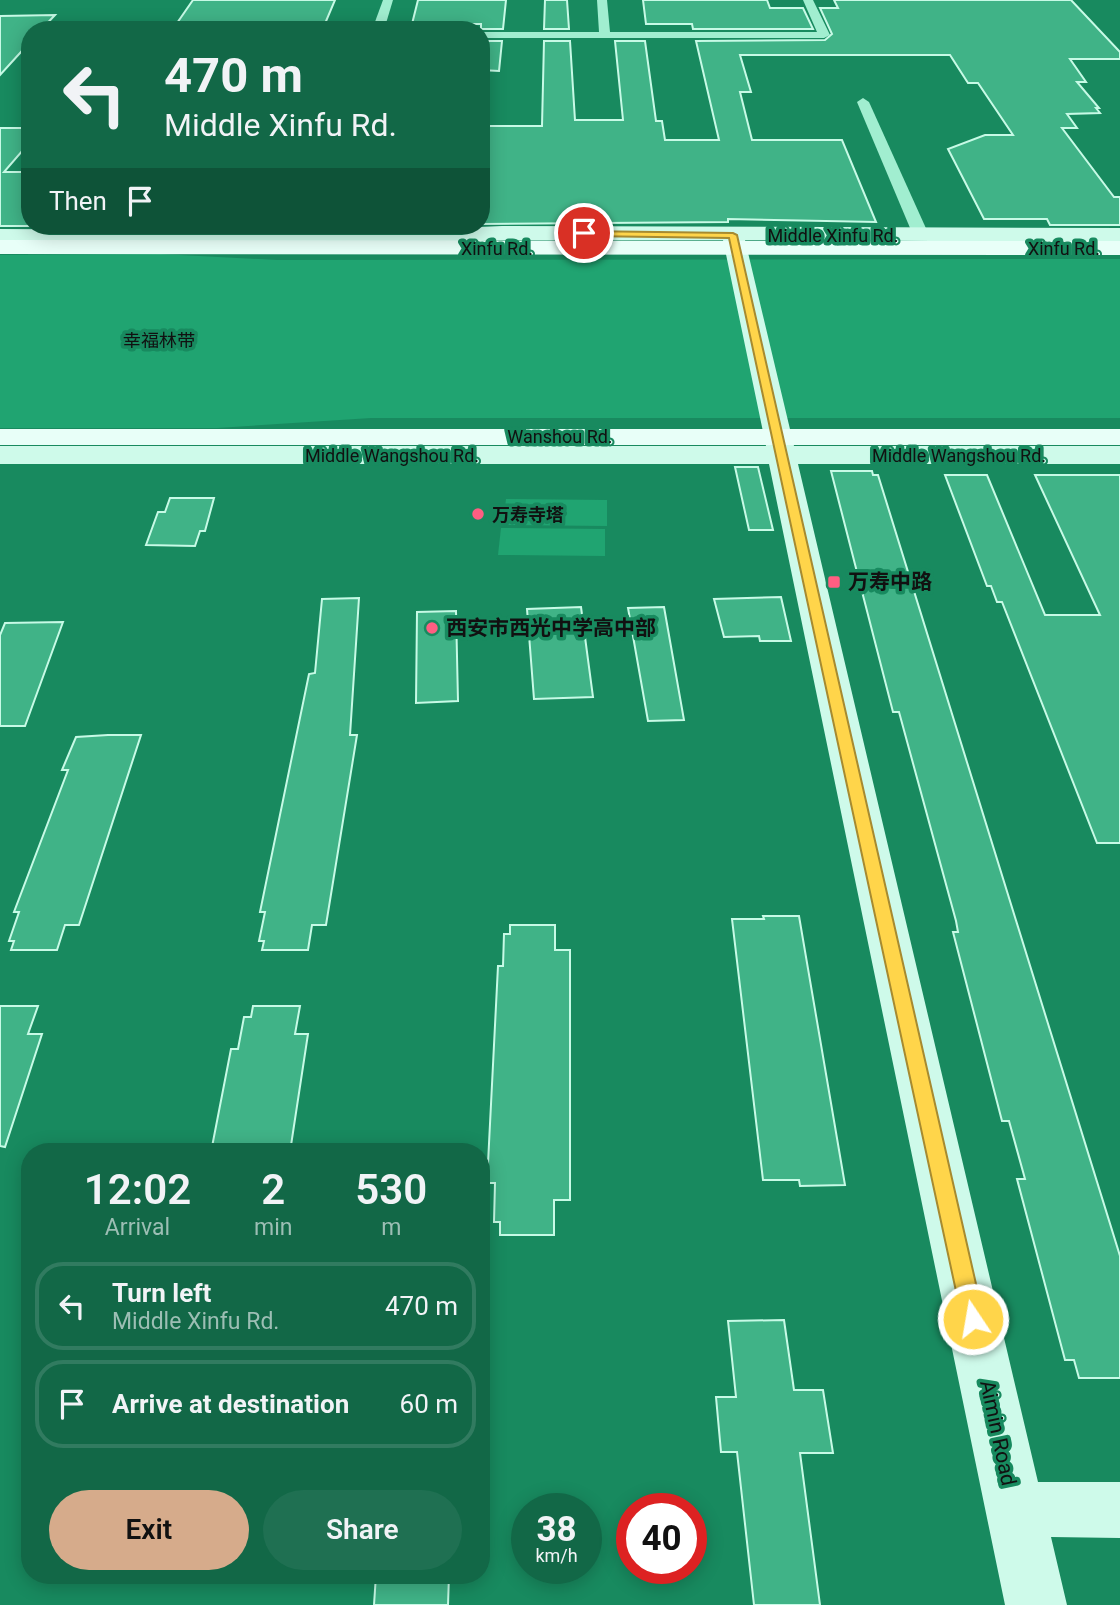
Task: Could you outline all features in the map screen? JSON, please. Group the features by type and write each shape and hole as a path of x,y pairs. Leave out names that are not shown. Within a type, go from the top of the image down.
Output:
{"main road":[{"name":"Middle Xinfu Rd.","path":"490,233 734,242 921,235 1120,235"},
{"name":"Middle Xinfu Rd.","path":"0,236 444,235"},
{"name":"Xinfu Rd.","path":"0,247 734,242 1120,248"},
{"name":"Aimin Road","path":"734,242 1036,1605"},
{"name":"Wanshou Rd.","path":"0,437 779,446 853,436 1120,437"},
{"path":"853,436 1059,455"},
{"name":"Middle Wangshou Rd.","path":"0,456 779,446 1120,455"},
{"path":"1015,1509 1120,1510"}],"street":[{"path":"381,21 388,0"},
{"path":"601,0 605,35"},
{"path":"490,35 824,35 808,0"},
{"path":"863,102 921,235"}],"green space":[{"name":"幸福林带","path":"161,254 277,260 1120,259 1120,418 371,418 217,428 0,428 0,255"},
{"path":"506,499 607,500 607,526 503,525"},
{"path":"501,528 605,529 605,556 498,555"}],"building":[{"path":"193,0 335,0 326,21 178,21"},
{"path":"418,0 506,0 503,29 490,29 490,21 413,21"},
{"path":"545,0 567,0 569,29 544,29"},
{"path":"643,0 767,0 770,8 803,8 813,29 693,29 692,24 646,24"},
{"path":"834,0 1071,0 1120,52 1120,59 1070,59 1086,82 1077,82 1099,108 1096,108 1100,113 1067,114 1077,128 1062,128 1114,197 1120,197 1120,225 1050,225 1047,219 984,219 948,149 985,135 1013,135 978,83 968,83 950,55 740,55 751,92 740,92 752,140 842,140 876,222 728,219 728,222 490,224 490,126 542,126 544,41 570,41 575,120 623,120 615,41 645,41 656,121 662,121 665,140 719,140 696,41 825,40 832,34 820,8 838,8"},
{"path":"55,15 49,21 21,21 21,52 0,75 0,16"},
{"path":"490,41 502,41 499,71 490,70"},
{"path":"0,128 21,128 21,152 4,172 21,172 21,226 0,226"},
{"path":"735,467 758,467 773,530 749,530"},
{"path":"831,471 872,471 873,475 878,475 1120,1256 1120,1378 1079,1378 1074,1360 1065,1360 1017,1179 1025,1179 1009,1121 1002,1121 953,932 958,932 956,921 899,712 893,712"},
{"path":"945,475 987,475 1045,615 1100,615 1035,475 1120,475 1120,843 1097,843 1002,602 997,602 991,586 987,586"},
{"path":"170,498 214,498 205,531 200,531 195,546 146,545 158,512 165,512"},
{"path":"781,597 791,641 760,641 759,636 724,637 714,599"},
{"path":"359,598 350,735 357,735 326,925 312,925 308,950 262,950 264,941 259,941 265,912 260,912 309,674 315,673 322,599"},
{"path":"581,607 593,697 534,699 527,609"},
{"path":"664,607 684,720 648,721 628,608"},
{"path":"456,611 458,701 416,703 417,612"},
{"path":"63,622 25,726 0,726 0,635 5,623"},
{"path":"141,735 79,925 65,925 57,950 11,950 14,941 9,941 19,912 14,912 68,770 62,770 76,737"},
{"path":"763,916 799,916 845,1185 800,1186 799,1180 763,1180 732,919 764,919"},
{"path":"510,925 555,925 555,950 570,950 570,1200 554,1200 554,1235 500,1235 500,1222 494,1222 495,1183 490,1183 489,1143 498,966 503,966 504,934 510,934"},
{"path":"0,1006 38,1006 28,1034 42,1034 5,1147 0,1146"},
{"path":"253,1006 300,1006 295,1034 308,1034 291,1143 213,1143 231,1049 238,1049 244,1017 251,1017"},
{"path":"784,1320 794,1390 823,1390 833,1453 800,1453 820,1605 754,1605 737,1452 721,1452 716,1397 736,1397 728,1321"},
{"path":"375,1584 449,1584 448,1605 374,1605"}],"place":[{"name":"万寿寺塔","path":"478,514"},
{"name":"万寿中路","path":"834,582"},
{"name":"西安市西光中学高中部","path":"432,628"}],"route":[{"path":"584,233 733,235 973,1319"}]}
